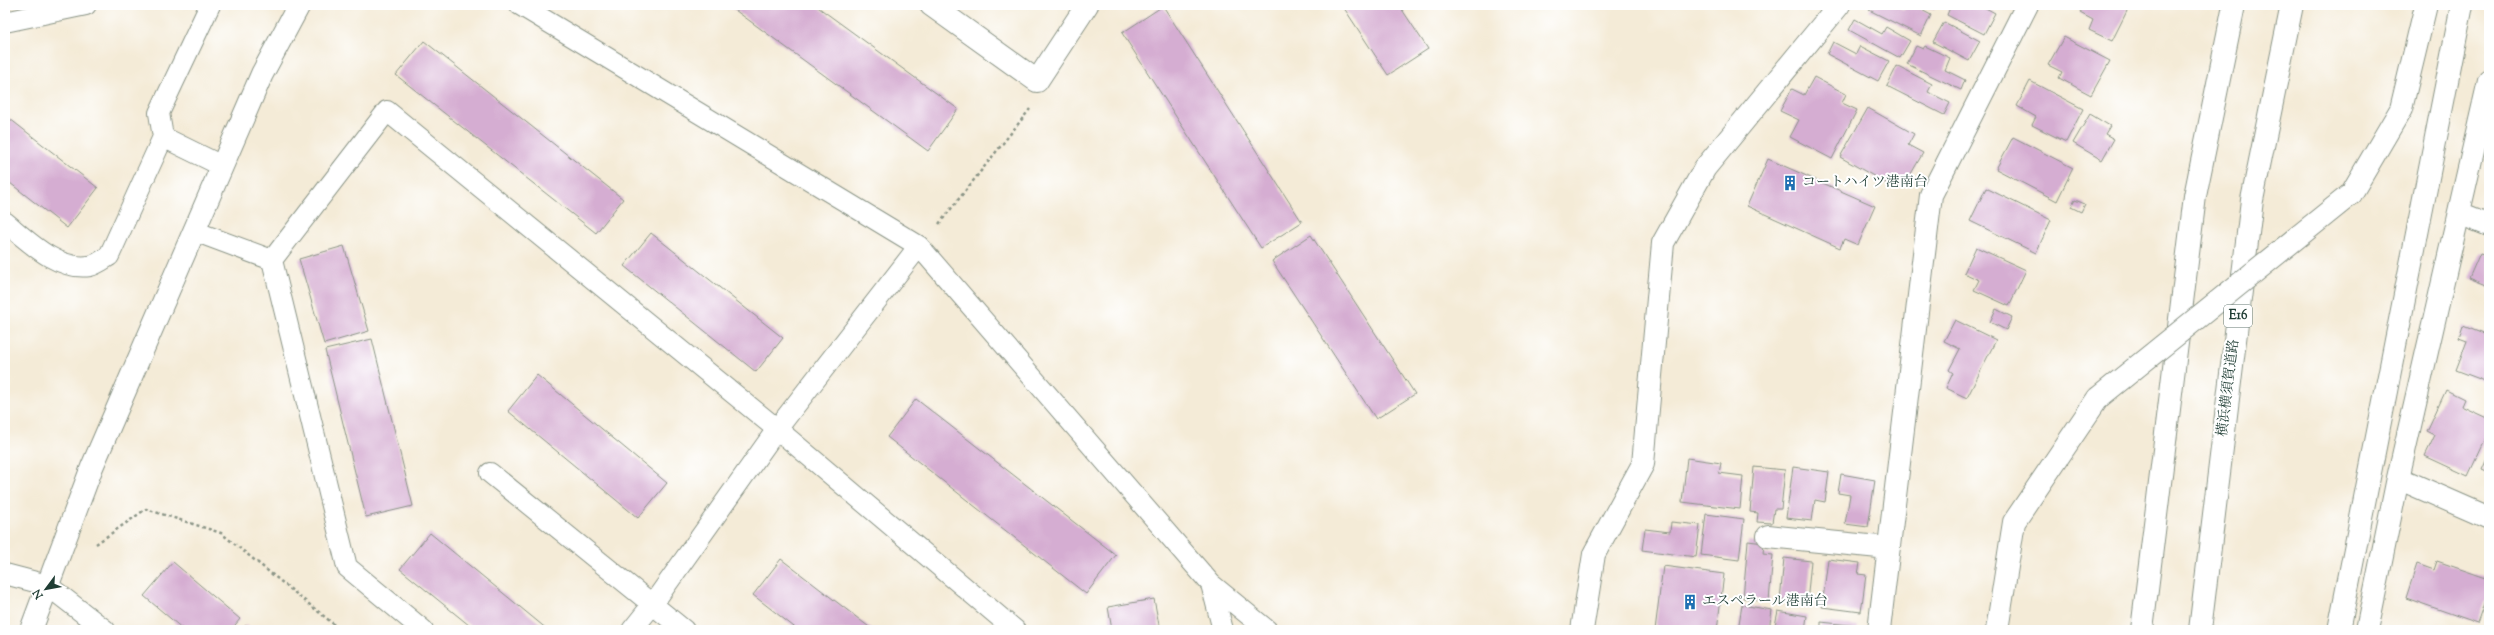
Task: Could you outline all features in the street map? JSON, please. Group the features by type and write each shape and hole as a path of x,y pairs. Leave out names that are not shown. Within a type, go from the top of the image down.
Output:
{"main road":[{"path":"31,630 92,467 262,74 299,5"},
{"path":"931,5 1037,81 1087,5"},
{"path":"1582,630 1594,554 1643,464 1663,243 1705,168 1839,5"},
{"path":"1879,630 1930,195 2028,5"},
{"path":"2142,630 2195,196 2234,5"},
{"name":"横浜横須賀道路","path":"2200,630 2252,200 2292,5"},
{"path":"1997,630 2014,522 2098,398 2351,194 2401,109 2426,5"},
{"path":"2339,630 2462,5"},
{"path":"2367,630 2398,478 2489,81"},
{"path":"2459,213 2489,225"},
{"path":"2398,478 2489,518"},
{"path":"1768,536 1889,548"}],"lane":[{"path":"5,22 86,5"},
{"path":"5,222 42,252 69,265 91,266 109,256 163,137 159,113 210,5"},
{"path":"520,5 919,246 1211,584 1267,630"},
{"path":"272,260 387,110 777,429 1015,630"},
{"path":"163,137 222,166"},
{"path":"194,231 272,260"},
{"path":"632,630 652,605 777,429 919,246"},
{"path":"272,260 347,567 423,630"},
{"path":"490,473 684,630"},
{"path":"5,574 47,585 105,630"},
{"path":"1211,584 1224,630"}],"path":[{"path":"935,229 1030,109"},
{"path":"93,546 146,509 221,533 341,630"}],"building":[{"path":"728,5 815,5 958,109 928,151"},
{"path":"1342,5 1399,5 1428,49 1388,75"},
{"path":"1872,5 1895,5 1904,10 1907,5 1912,5 1931,15 1921,36 1869,10"},
{"path":"1923,5 1937,5 1934,10"},
{"path":"1951,5 1980,5 1995,13 1984,34 1947,15"},
{"path":"2084,5 2130,5 2112,41 2089,30 2093,20 2080,13"},
{"path":"1163,6 1302,222 1261,248 1122,33"},
{"path":"1855,19 1882,34 1886,27 1910,41 1900,58 1849,30"},
{"path":"1944,22 1980,41 1969,61 1933,42"},
{"path":"2064,37 2110,61 2091,95 2059,78 2062,72 2048,65"},
{"path":"424,41 623,199 596,233 396,75"},
{"path":"1833,42 1856,54 1860,46 1889,61 1878,81 1827,54"},
{"path":"1916,46 1923,49 1925,46 1950,58 1945,70 1965,80 1961,90 1907,64"},
{"path":"1897,66 1932,84 1928,92 1950,103 1944,115 1887,86"},
{"path":"1814,77 1846,94 1842,103 1857,110 1832,159 1790,137 1799,120 1780,111 1792,89 1804,95"},
{"path":"2030,81 2083,109 2066,142 2032,125 2036,117 2017,106"},
{"path":"1868,108 1914,134 1908,145 1923,153 1905,184 1897,180 1893,187 1840,157"},
{"path":"2090,114 2110,126 2105,134 2114,139 2102,160 2073,143"},
{"path":"5,115 98,188 67,228 5,179"},
{"path":"2013,137 2073,168 2057,201 1996,169"},
{"name":"コートハイツ港南台","path":"1768,159 1875,206 1858,245 1844,239 1840,248 1747,206"},
{"path":"2489,180 2489,192 2485,190"},
{"path":"1986,188 2051,220 2036,253 1970,221"},
{"path":"2075,200 2085,204 2081,212 2071,207"},
{"path":"651,233 783,338 756,372 624,266"},
{"path":"1311,235 1415,394 1376,419 1272,261"},
{"path":"344,246 369,331 324,344 299,259"},
{"path":"1976,247 2026,270 2009,306 1974,290 1979,280 1964,273"},
{"path":"2480,253 2489,256 2489,286 2469,278"},
{"path":"1996,309 2012,317 2006,330 1990,322"},
{"path":"1955,320 1996,340 1967,398 1946,388 1953,373 1949,370 1960,349 1944,341"},
{"path":"2463,326 2489,336 2489,369 2485,381 2456,370 2467,341 2459,338"},
{"path":"372,339 413,506 366,517 325,350"},
{"path":"537,375 667,483 638,518 508,411"},
{"path":"2446,390 2464,399 2461,406 2489,419 2489,431 2468,476 2425,456 2435,435 2427,431"},
{"path":"916,399 1116,555 1086,594 887,437"},
{"path":"2489,454 2489,473 2482,470"},
{"path":"1687,458 1721,463 1719,473 1743,476 1740,509 1682,502"},
{"path":"1754,467 1785,470 1781,509 1774,509 1772,523 1757,522 1758,513 1750,512"},
{"path":"1793,467 1829,472 1825,502 1815,500 1812,521 1786,518"},
{"path":"1841,474 1875,480 1868,527 1845,524 1850,495 1838,493"},
{"path":"1706,514 1744,519 1739,560 1701,555"},
{"path":"1671,522 1700,525 1696,557 1642,550 1645,529 1670,532"},
{"path":"430,533 548,630 475,630 400,569"},
{"path":"1748,541 1764,543 1763,554 1773,555 1769,601 1743,598"},
{"path":"1784,558 1811,561 1807,603 1780,600"},
{"path":"781,559 873,630 798,630 753,595"},
{"path":"1828,559 1860,563 1858,574 1866,575 1861,612 1822,607"},
{"path":"2437,561 2489,579 2489,592 2478,623 2406,598 2417,564 2434,570"},
{"path":"173,562 240,619 231,630 184,630 144,596"},
{"name":"エスペラール港南台","path":"1663,566 1724,574 1717,630 1655,630"},
{"path":"1154,599 1160,630 1112,630 1108,607"},
{"path":"1742,605 1772,610 1769,630 1738,630"},
{"path":"1778,611 1807,616 1805,630 1774,630"},
{"path":"1821,622 1858,626 1857,630 1821,630"},
{"path":"246,625 253,630 241,630"}],"place":[{"name":"コートハイツ港南台","path":"1790,183"},
{"name":"エスペラール港南台","path":"1690,602"}]}
